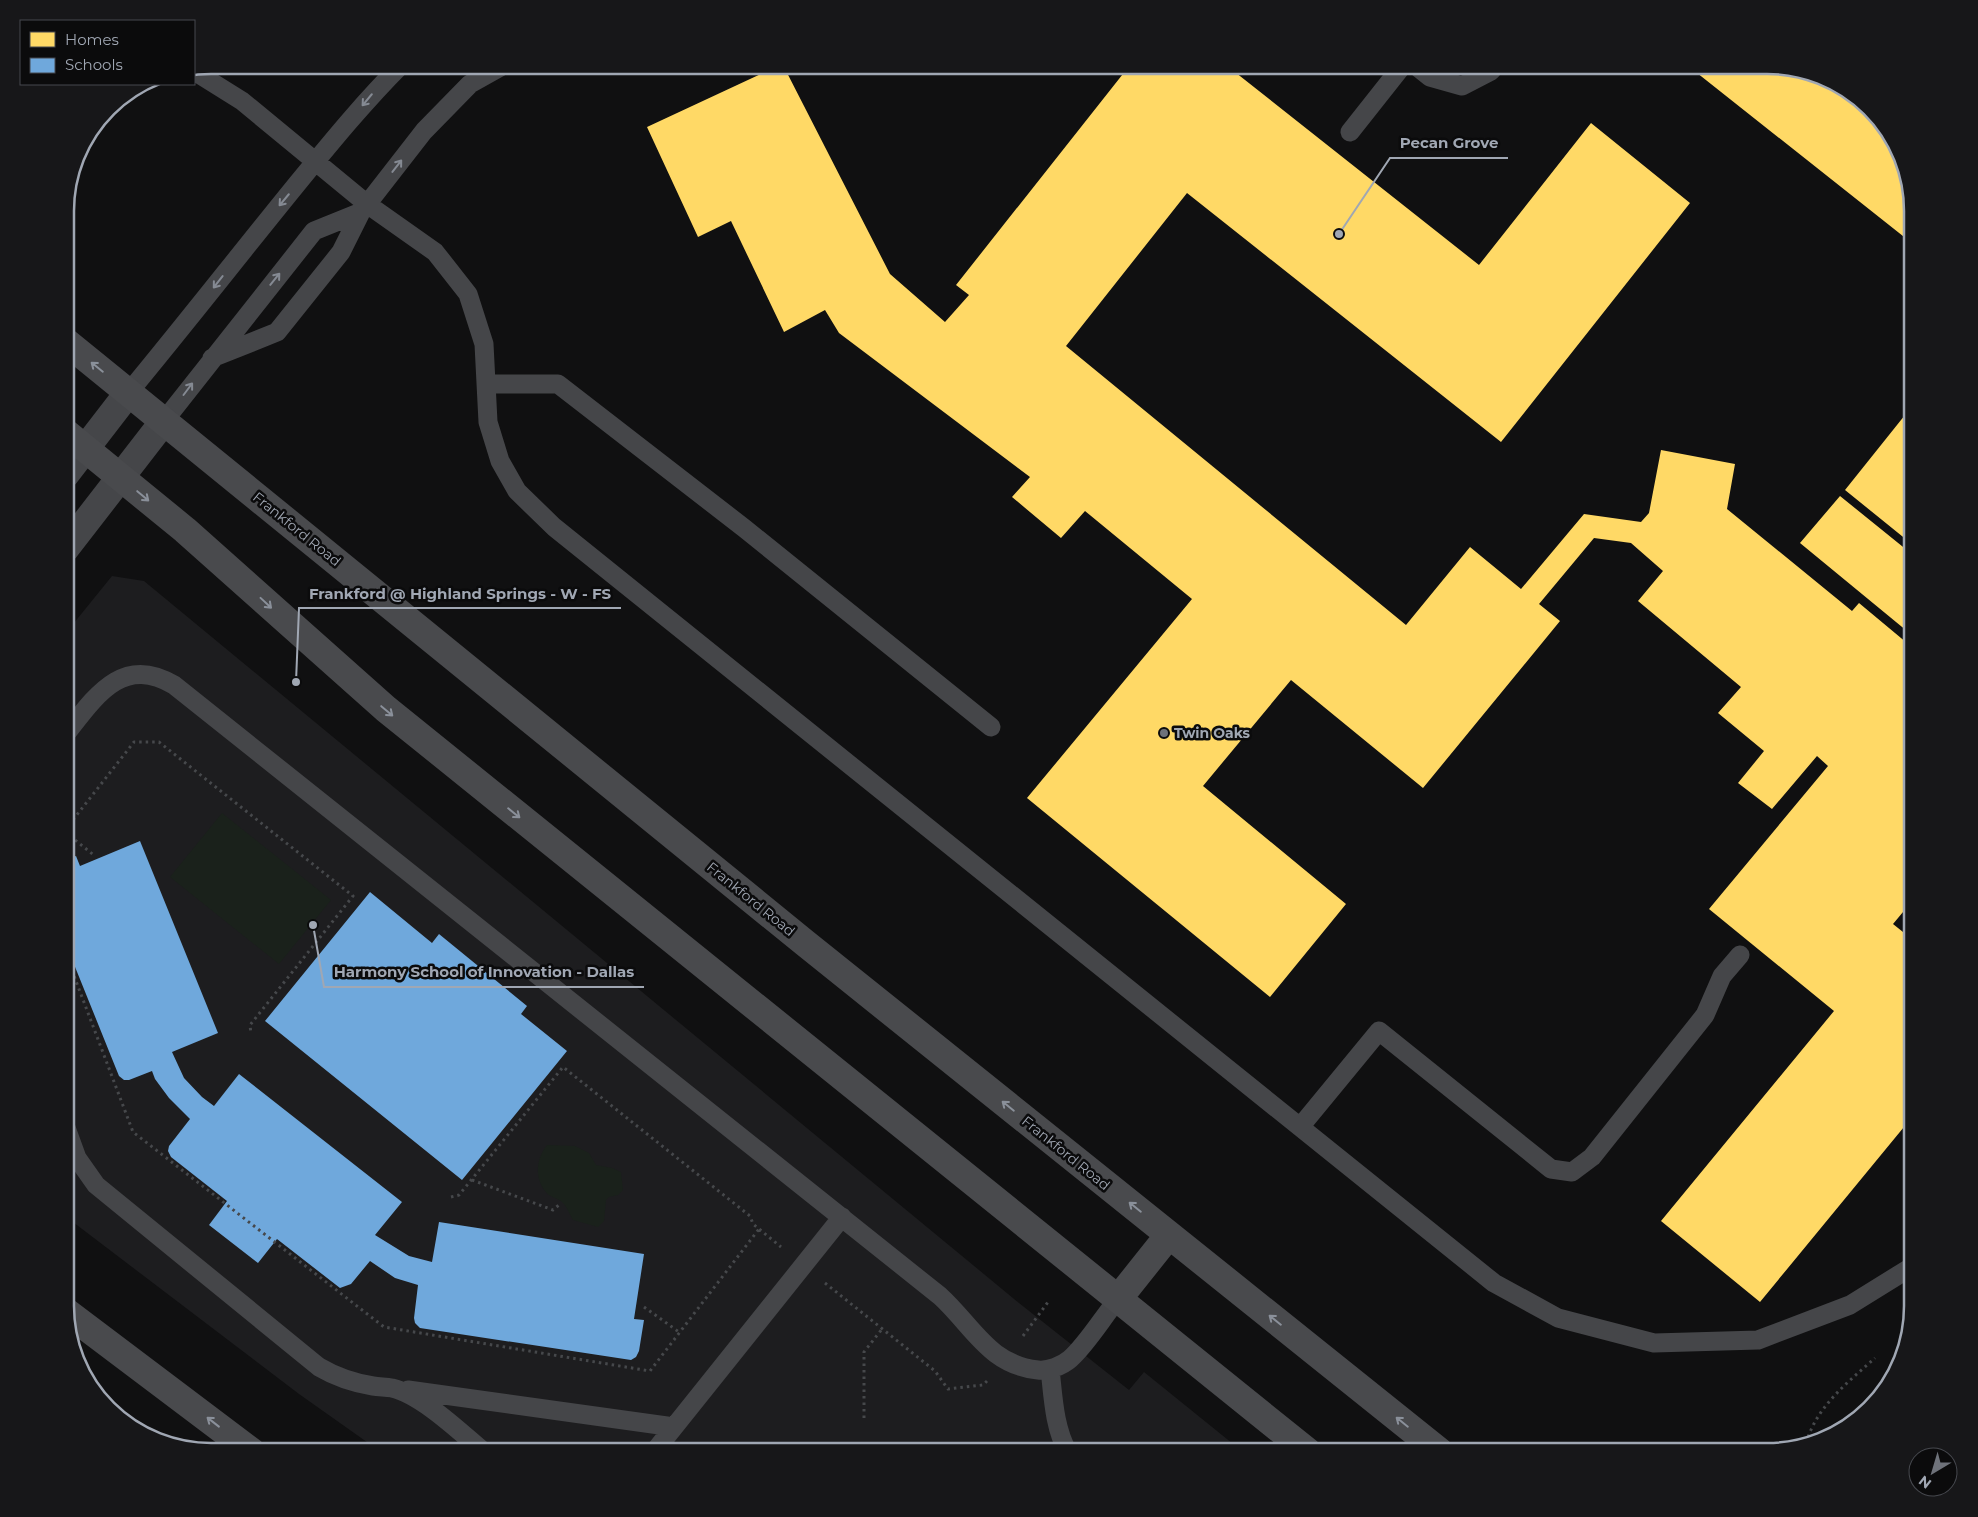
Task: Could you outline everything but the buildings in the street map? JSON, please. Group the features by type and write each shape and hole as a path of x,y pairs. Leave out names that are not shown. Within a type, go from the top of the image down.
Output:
{"main road":[{"name":"Frankford Road","path":"74,348 797,937 1429,1443"},
{"path":"74,439 198,542 386,709 1297,1443"},
{"path":"1118,1299 1168,1235"},
{"path":"74,1318 240,1443"}],"street":[{"path":"74,463 129,392"},
{"path":"74,537 164,421"}],"lane":[{"path":"199,74 242,100 315,162 364,208 435,252 468,294 484,344 488,384 488,422 500,460 517,491 554,527 1494,1283 1558,1318 1654,1343 1758,1340 1850,1306 1904,1272"},
{"path":"129,392 181,329 247,243 373,93 392,74"},
{"path":"212,358 277,332 341,252 364,208 424,132 470,84 488,74"},
{"path":"1350,132 1396,74"},
{"path":"1426,74 1430,77 1462,86 1485,74"},
{"path":"164,421 314,231 364,208"},
{"path":"488,384 558,384 744,528 992,727"},
{"path":"74,723 88,707 116,681 138,674 150,674 163,678 174,685 940,1296 998,1357 1011,1364 1028,1369 1042,1370 1069,1360 1118,1299"},
{"path":"1300,1127 1379,1031 1551,1169 1572,1172 1592,1157 1705,1015 1722,976 1740,955"},
{"path":"74,1150 77,1158 96,1185 332,1375 374,1386 674,1428"},
{"path":"662,1443 842,1217"},
{"path":"1050,1368 1058,1426 1063,1443"},
{"path":"392,1388 422,1402 473,1443"}],"path":[{"path":"74,819 134,742 159,742 353,896 250,1025 251,1034"},
{"path":"74,838 96,856"},
{"path":"74,976 133,1132 384,1327 650,1371 759,1229"},
{"path":"451,1197 460,1195 563,1067 750,1216 759,1229 788,1252"},
{"path":"472,1180 553,1210 560,1204"},
{"path":"824,1282 935,1371 948,1389 983,1385 989,1378"},
{"path":"1022,1336 1048,1302"},
{"path":"644,1307 680,1332"},
{"path":"864,1418 864,1352 882,1329"},
{"path":"1808,1437 1823,1408 1840,1389 1875,1358"}],"shaded area":[{"path":"112,576 144,581 1019,1303 1129,1390 1144,1372 1232,1443 368,1443 299,1394 74,1223 74,623"},
{"path":"222,813 331,900 279,964 170,877"},
{"path":"547,1145 575,1146 589,1153 596,1165 621,1172 623,1190 618,1195 609,1197 606,1200 604,1221 598,1227 573,1220 562,1202 544,1190 539,1177 538,1164"}],"place":[{"name":"Pecan Grove","path":"1339,234"},
{"name":"Frankford @ Highland Springs - W - FS","path":"296,682"},
{"name":"Twin Oaks","path":"1164,733"},
{"name":"Harmony School of Innovation - Dallas","path":"313,925"}]}
